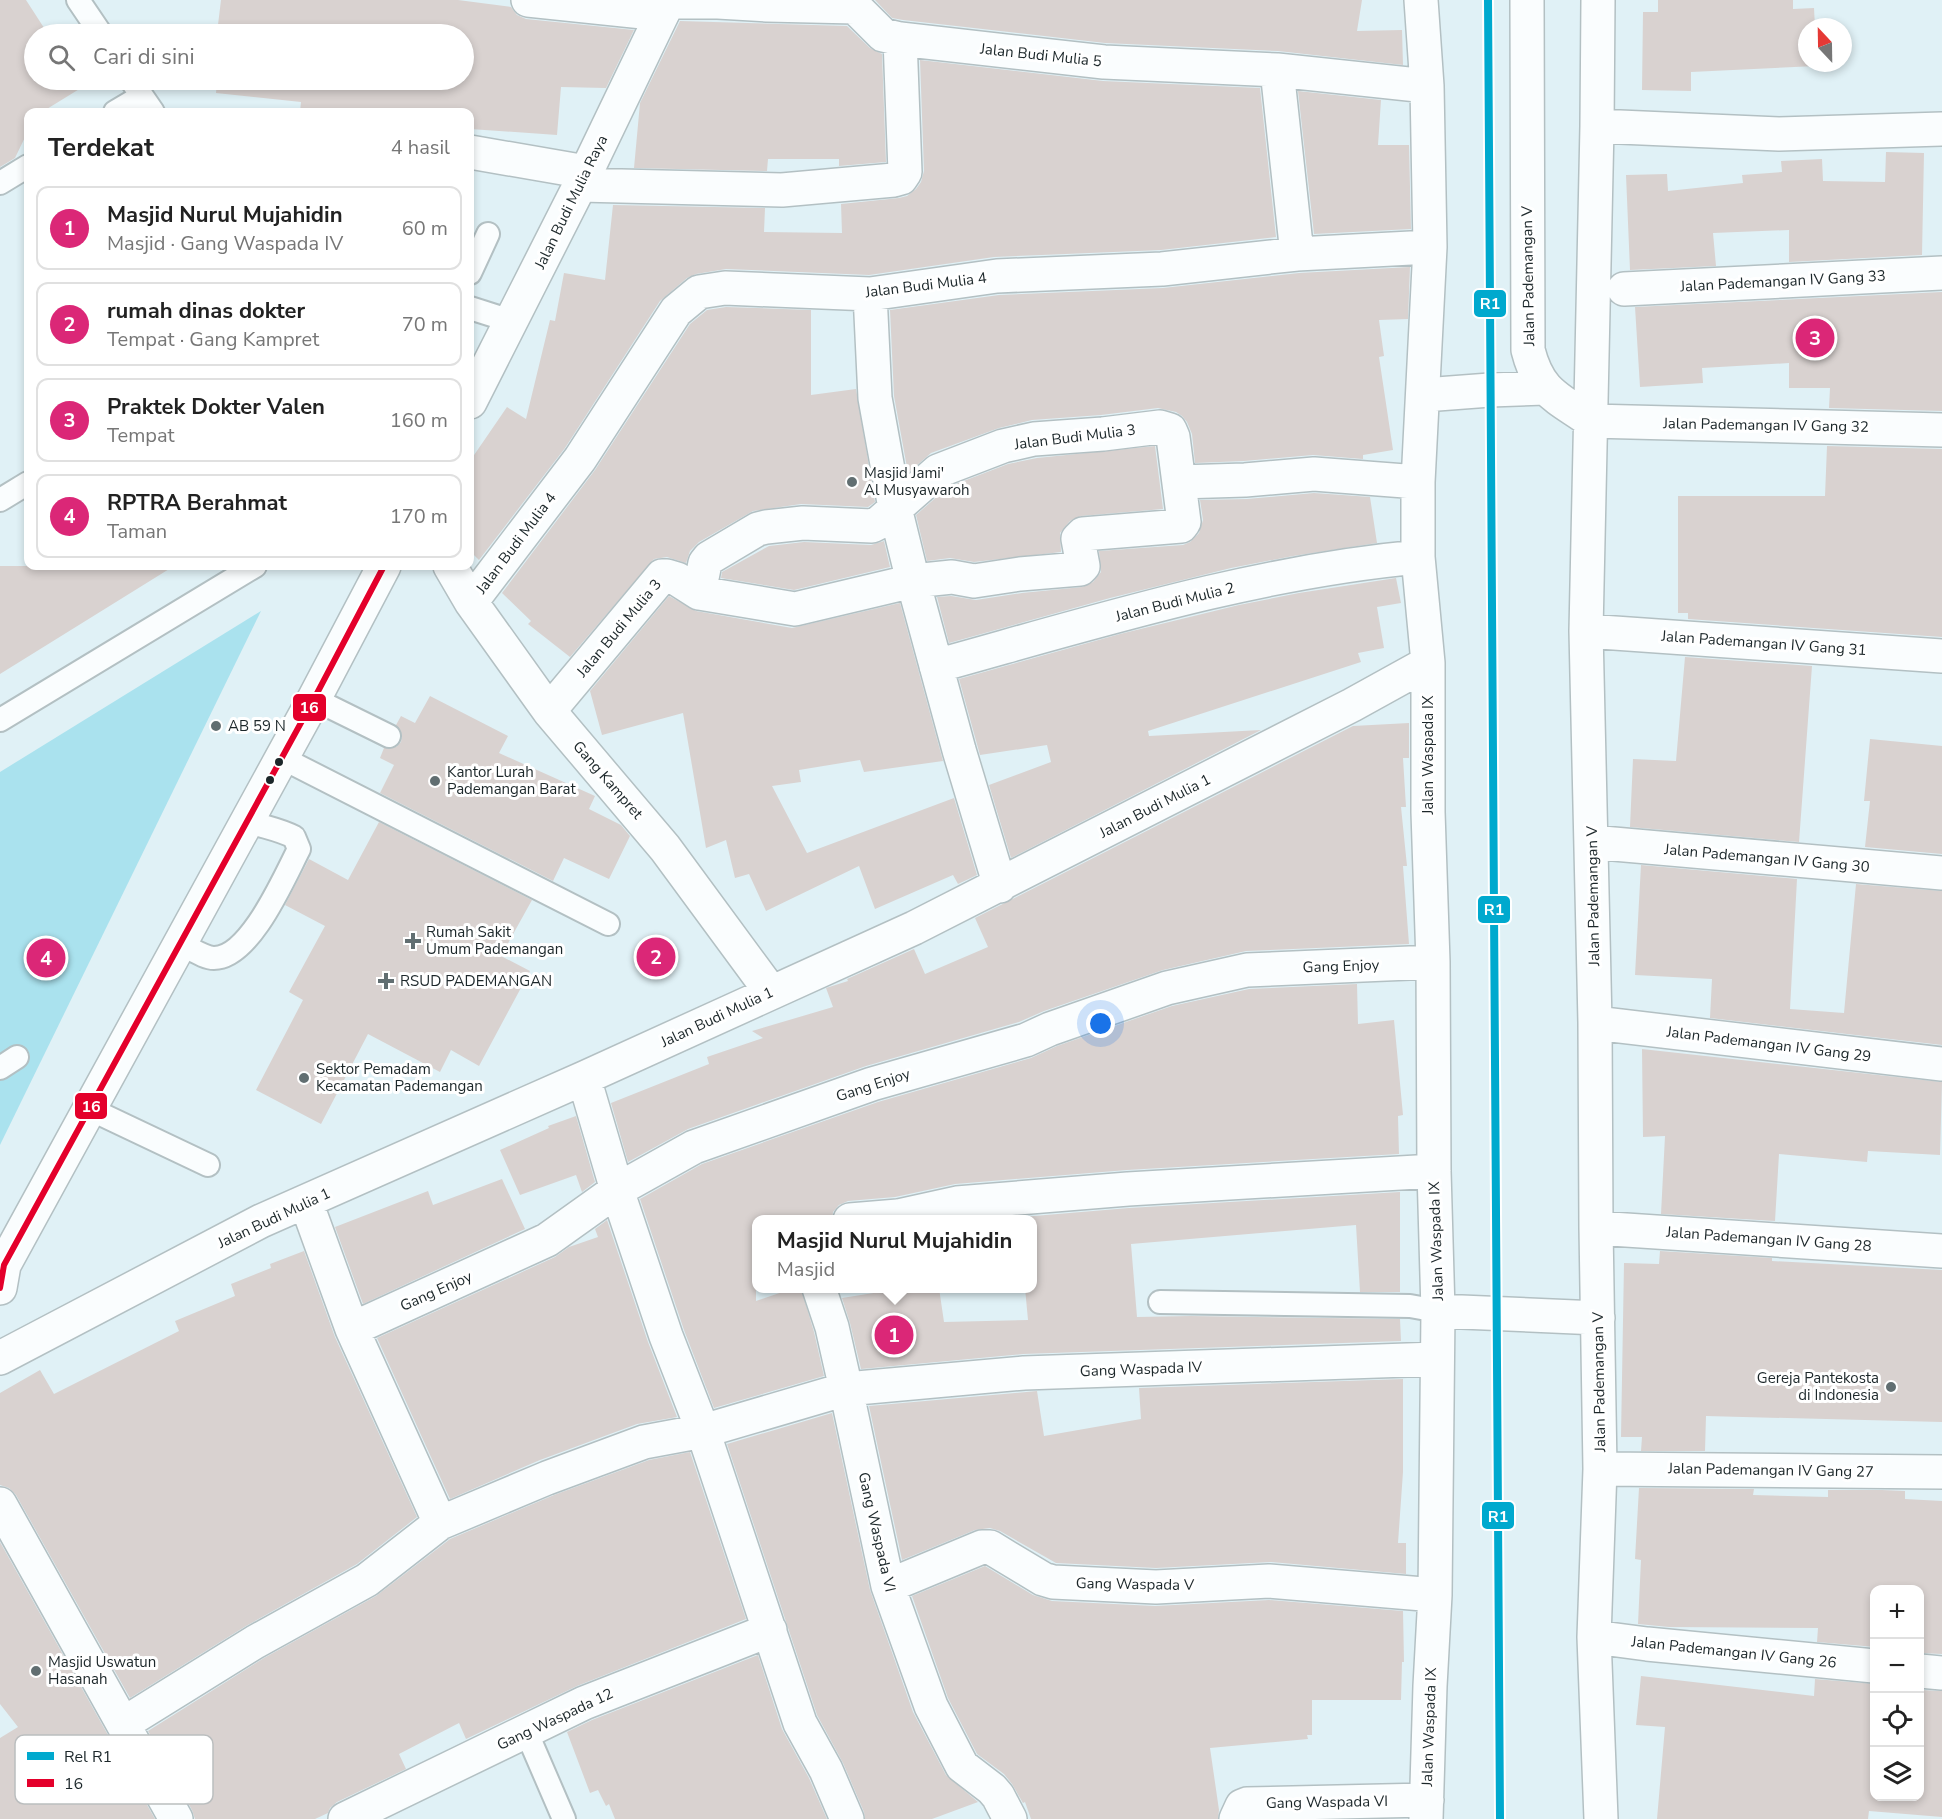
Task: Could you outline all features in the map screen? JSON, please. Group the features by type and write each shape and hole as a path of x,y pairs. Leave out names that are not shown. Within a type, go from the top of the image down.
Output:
{"street":[{"name":"Jalan Budi Mulia 5","path":"528,0 666,5 718,2 855,7 883,35 900,39 1104,62 1277,70 1427,86"},
{"name":"Jalan Waspada IX","path":"1421,0 1427,86 1430,248 1418,482 1418,557 1428,663 1428,812 1433,963 1434,1171 1438,1311 1436,1595 1430,1686 1427,1809"},
{"name":"Jalan Pademangan V","path":"1527,0 1528,350 1534,371 1545,388 1591,421 1586,631 1592,842 1600,1468 1594,1637 1601,1819"},
{"path":"1591,421 1598,0"},
{"name":"Jalan Budi Mulia Raya","path":"474,394 583,179 666,5"},
{"path":"474,153 583,179 782,190 894,180 901,178 905,172 900,39"},
{"path":"1277,70 1297,254"},
{"path":"1597,126 1779,134 1942,129"},
{"name":"Jalan Budi Mulia 4","path":"471,602 580,459 676,311 699,292 725,288 870,294 997,276 1162,269 1297,254 1430,248"},
{"name":"Jalan Pademangan IV Gang 33","path":"1624,289 1942,273"},
{"path":"870,294 875,398 895,508 936,666 1000,886"},
{"path":"1424,395 1545,388"},
{"name":"Jalan Pademangan IV Gang 32","path":"1591,421 1942,430"},
{"name":"Jalan Budi Mulia 3","path":"549,711 658,578 667,576 699,593 795,609 913,581 952,577 974,581 1080,569 1083,566 1078,539 1083,534 1180,526 1184,524 1173,436 1166,428 1160,427 1034,439 1003,446 938,471 880,522 872,526 803,523 758,529 709,558 705,563 699,593"},
{"path":"1179,482 1245,480 1314,474 1418,482"},
{"name":"Jalan Budi Mulia 2","path":"936,666 1120,615 1273,578 1356,563 1418,557"},
{"path":"1,1270 282,758 382,570"},
{"name":"Gang Kampret","path":"452,570 471,602 549,711 666,848 771,992"},
{"name":"Jalan Pademangan IV Gang 31","path":"1586,631 1942,656"},
{"name":"Jalan Budi Mulia 1","path":"0,1358 261,1221 914,928 1352,705 1428,663"},
{"name":"Jalan Pademangan IV Gang 30","path":"1592,842 1942,873"},
{"name":"Gang Enjoy","path":"352,1329 548,1240 617,1190 694,1147 872,1084 1026,1040 1050,1029 1167,988 1247,970 1433,963"},
{"name":"Jalan Pademangan IV Gang 29","path":"1595,1023 1942,1064"},
{"path":"584,1078 617,1190 666,1336 703,1431 800,1723 826,1770 847,1819"},
{"path":"903,1215 957,1203 980,1201 1128,1189 1434,1171"},
{"path":"306,1202 352,1329 440,1523"},
{"name":"Jalan Pademangan IV Gang 28","path":"1596,1228 1942,1251"},
{"name":"Gang Waspada VI","path":"821,1293 832,1327 888,1586 931,1706 962,1766 998,1796 1010,1819"},
{"path":"1438,1311 1598,1318"},
{"name":"Gang Waspada IV","path":"123,1724 255,1642 367,1580 440,1523 547,1478 644,1442 703,1431 846,1389 1024,1372 1436,1359"},
{"name":"Jalan Pademangan IV Gang 27","path":"1600,1468 1942,1472"},
{"path":"0,1504 129,1735"},
{"name":"Gang Waspada V","path":"888,1586 982,1547 990,1547 1043,1579 1053,1582 1156,1587 1269,1581 1436,1595"},
{"name":"Gang Waspada 12","path":"345,1819 584,1703 770,1630"},
{"name":"Jalan Pademangan IV Gang 26","path":"1594,1637 1870,1666"},
{"path":"1924,1671 1942,1673"},
{"path":"168,1804 176,1819"},
{"name":"Gang Waspada VI","path":"1236,1819 1242,1806 1247,1804 1427,1809"}],"lane":[{"path":"78,0 94,24"},
{"path":"122,108 142,96"},
{"path":"0,183 24,168"},
{"path":"474,264 488,234"},
{"path":"474,309 511,321"},
{"path":"0,500 24,485"},
{"path":"0,720 248,570"},
{"path":"314,699 389,736"},
{"path":"282,758 608,924"},
{"path":"180,944 213,958 231,954 249,938 278,889 299,849 294,837 283,831 267,829 247,821"},
{"path":"90,1109 208,1165"},
{"path":"1160,1302 1410,1306 1438,1311"},
{"path":"526,1731 564,1819"}],"shaded area":[{"path":"261,611 0,1145 0,772"}],"building":[{"path":"0,0 26,0 42,24 24,24 24,90 78,90 48,108 24,108 24,139 15,158 0,167"},
{"path":"221,0 458,0 511,7 517,15 526,19 634,30 606,88 561,87 557,135 474,129 474,108 300,108 301,102 216,93 216,90 474,90 474,24 218,24"},
{"path":"875,0 1362,0 1357,31 1402,30 1403,65 1278,51 1105,43 903,20 892,18"},
{"path":"1658,0 1793,0 1793,9 1814,8 1815,18 1798,18 1798,67 1691,72 1691,91 1642,90 1643,12 1658,12"},
{"path":"680,21 847,26 870,48 882,54 886,162 839,166 839,159 768,159 767,171 634,168 640,103"},
{"path":"920,60 1103,81 1260,88 1276,237 1161,250 994,257 869,275 726,269 696,274 687,278 660,301 565,448 479,560 474,555 474,455 507,407 526,419 550,320 555,321 564,273 605,280 613,205 765,208 764,232 842,233 841,204 907,196 921,182 924,171"},
{"path":"1298,91 1381,100 1378,145 1409,145 1411,229 1314,234"},
{"path":"1886,152 1924,153 1922,255 1789,262 1789,230 1713,233 1716,266 1630,270 1626,175 1667,174 1668,191 1743,183 1742,175 1782,172 1781,161 1822,159 1823,181 1885,182"},
{"path":"1410,267 1408,319 1379,320 1384,356 1379,357 1393,450 1363,455 1363,459 1313,455 1195,463 1192,434 1187,422 1176,412 1158,408 1032,420 999,428 931,453 908,473 894,396 890,310 999,295 1163,288 1299,273"},
{"path":"1942,292 1942,411 1829,408 1830,388 1789,388 1789,363 1702,368 1703,383 1640,387 1635,307"},
{"path":"726,307 811,310 811,395 856,389 875,502 868,507 801,504 753,511 699,542 690,551 686,563 667,557 654,559 570,657 528,624 531,621 502,593 595,470 690,324 707,310"},
{"path":"1155,446 1163,509 1081,516 1070,521 1060,533 1061,552 974,562 950,558 927,561 916,515 948,487 1008,464 1037,458"},
{"path":"1827,446 1942,449 1942,637 1688,619 1688,613 1678,613 1678,496 1825,496"},
{"path":"1314,493 1370,497 1377,543 1231,568 1110,598 949,643 937,597 951,596 976,600 1082,587 1093,582 1101,572 1099,551 1183,545 1190,542 1199,533 1203,520 1200,500 1247,499"},
{"path":"884,541 890,567 794,590 721,578 722,572 769,546 804,542 871,545"},
{"path":"0,566 24,566 24,570 168,570 0,674"},
{"path":"1396,578 1401,603 1377,607 1384,648 1358,653 1361,662 1148,731 1149,736 1261,730 1011,858 989,785 1051,762 1047,745 980,755 959,679 1120,634 1239,605"},
{"path":"669,596 696,611 792,628 900,603 943,761 864,772 860,760 799,770 801,782 772,786 807,853 954,798 977,875 958,884 953,875 875,909 859,866 766,911 749,874 735,878 726,840 706,848 683,713 602,735 590,691"},
{"path":"1685,657 1812,666 1799,842 1630,827 1633,759 1676,761"},
{"path":"430,696 508,736 499,753 595,796 589,809 621,825 630,836 609,879 564,858 553,881 380,793 394,765 380,758 384,748 396,747 401,742 402,735 396,725 401,716 415,723"},
{"path":"1409,723 1409,758 1403,758 1406,807 1401,807 1407,866 1403,866 1409,944 1246,951 1163,970 1044,1011 1019,1022 866,1066 688,1129 628,1162 611,1103 709,1064 707,1057 763,1038 752,1031 833,1007 826,988 848,981 847,979 914,949 925,974 988,947 975,918 1353,726"},
{"path":"1870,739 1942,746 1942,854 1865,847 1870,801 1864,801"},
{"name":"Rumah Sakit Umum Pademangan","path":"379,822 532,900 501,956 530,971 479,1066 451,1050 440,1072 368,1034 321,1124 256,1090 303,1000 289,992 325,926 285,905 309,859 348,880"},
{"path":"1641,865 1797,879 1790,1009 1844,1013 1856,884 1942,891 1942,1045 1710,1018 1712,979 1635,975"},
{"path":"1357,984 1358,1024 1394,1020 1403,1115 1398,1116 1399,1154 1127,1170 955,1184 895,1197 848,1201 839,1205 833,1215 752,1215 752,1293 756,1293 756,1301 779,1293 802,1293 824,1376 714,1408 684,1330 640,1199 702,1164 878,1102 1031,1058 1057,1046 1172,1006 1249,989"},
{"path":"1642,1049 1942,1082 1940,1155 1868,1151 1867,1162 1779,1154 1775,1221 1661,1214 1665,1136 1643,1137"},
{"path":"576,1116 595,1182 582,1192 576,1175 520,1195 500,1150 549,1128 548,1126"},
{"path":"502,1179 525,1229 363,1304 335,1227 428,1191 433,1205"},
{"path":"1400,1192 1400,1292 1360,1292 1356,1225 1131,1244 1137,1317 1400,1319 1401,1341 1023,1354 861,1369 842,1298 874,1293 940,1293 944,1322 1028,1320 1025,1293 1037,1293 1037,1216"},
{"path":"607,1220 648,1342 677,1417 637,1424 540,1460 450,1499 377,1338 555,1257 569,1247 598,1237 595,1229"},
{"path":"304,1251 335,1337 417,1517 357,1564 246,1626 130,1698 16,1495 9,1488 0,1485 0,1393 40,1370 54,1394 179,1331 175,1321 235,1296 231,1284 271,1268 270,1264"},
{"path":"1660,1251 1772,1258 1772,1261 1942,1270 1942,1422 1706,1416 1705,1451 1641,1451 1642,1437 1621,1437 1624,1263 1659,1264"},
{"path":"1403,1379 1403,1472 1398,1543 1406,1543 1406,1574 1271,1562 1156,1568 1056,1563 1000,1531 990,1528 975,1530 902,1560 869,1406 1037,1391 1044,1436 1141,1419 1139,1388"},
{"path":"832,1413 870,1590 913,1712 946,1775 978,1802 932,1819 865,1819 843,1763 817,1715 727,1444"},
{"path":"690,1452 746,1619 577,1686 466,1739 459,1723 399,1754 406,1769 337,1802 328,1813 315,1819 195,1819 189,1804 213,1804 213,1735 150,1735 148,1731 264,1658 376,1596 450,1539 554,1495 649,1460"},
{"path":"1639,1488 1754,1489 1753,1495 1828,1497 1828,1490 1882,1490 1905,1491 1905,1499 1942,1501 1942,1654 1924,1653 1924,1585 1870,1585 1870,1647 1817,1642 1818,1628 1669,1627 1638,1624 1641,1560 1635,1559"},
{"name":"Masjid Uswatun Hasanah","path":"0,1542 108,1735 15,1735 15,1804 147,1804 155,1819 0,1819 0,1738 18,1727 0,1704"},
{"path":"985,1566 1033,1595 1052,1601 1155,1606 1269,1600 1403,1611 1404,1662 1402,1662 1401,1700 1312,1700 1312,1735 1307,1735 1308,1739 1210,1748 1219,1810 1218,1819 1031,1819 1025,1802 1023,1803 1004,1774 977,1754 948,1698 912,1596"},
{"path":"758,1655 782,1729 809,1778 827,1819 615,1819 609,1804 606,1806 598,1790 590,1793 567,1732"},
{"path":"1641,1676 1814,1696 1815,1679 1870,1684 1870,1801 1924,1801 1924,1690 1942,1691 1942,1817 1869,1811 1868,1819 1657,1819 1665,1727 1636,1725"}],"rail line":[{"name":"R1","path":"1488,0 1500,1819"}],"transit line":[{"name":"16","path":"0,1288 4,1265 314,699 382,570"}],"place":[{"name":"Praktek Dokter Valen","path":"1815,338"},
{"name":"Masjid Jami' Al Musyawaroh","path":"852,482"},
{"name":"AB 59 N","path":"216,726"},
{"name":"Kantor Lurah Pademangan Barat","path":"435,781"},
{"name":"Rumah Sakit Umum Pademangan","path":"413,941"},
{"name":"rumah dinas dokter","path":"656,957"},
{"name":"RPTRA Berahmat","path":"46,958"},
{"name":"RSUD PADEMANGAN","path":"386,981"},
{"name":"Sektor Pemadam Kecamatan Pademangan","path":"304,1078"},
{"name":"Masjid Nurul Mujahidin","path":"894,1335"},
{"name":"Gereja Pantekosta di Indonesia","path":"1891,1387"},
{"name":"Masjid Uswatun Hasanah","path":"36,1671"}]}
